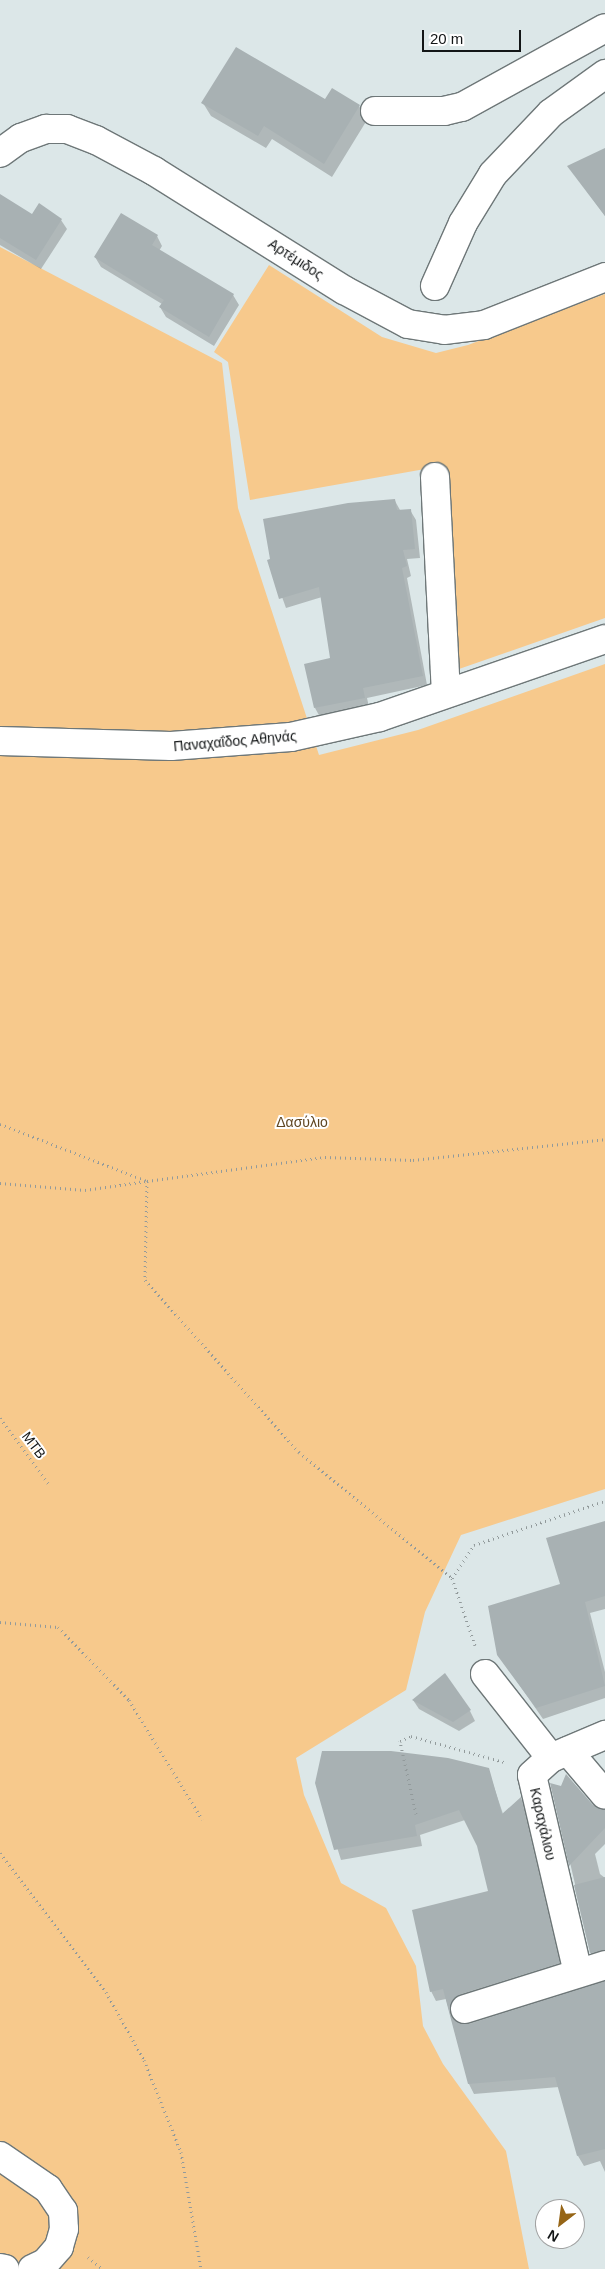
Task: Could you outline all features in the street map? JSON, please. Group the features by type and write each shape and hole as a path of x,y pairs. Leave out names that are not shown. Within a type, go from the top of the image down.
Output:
{"street":[{"path":"375,111 444,112 462,107 605,28"},
{"path":"435,286 462,223 493,174 550,113 605,74"},
{"name":"Αρτέμιδος","path":"0,153 21,138 46,129 67,129 96,140 154,171 375,308 418,326 444,330 484,325 605,277"},
{"path":"434,477 446,693"},
{"name":"Παναχαΐδος Αθηνάς","path":"0,741 153,746 252,742 341,728 605,639"},
{"name":"Καραχάλιου","path":"485,1674 550,1761 578,1973"},
{"path":"550,1761 605,1735"},
{"path":"550,1761 605,1795"},
{"path":"465,2009 605,1965"},
{"path":"0,2156 48,2188 62,2211 64,2228 59,2246 45,2263 32,2269"},
{"path":"0,2268 5,2269"}],"path":[{"path":"0,1124 147,1181"},
{"path":"0,1183 85,1190 325,1157 413,1160 605,1139"},
{"path":"147,1181 145,1280 299,1452 452,1578 485,1674"},
{"name":"MTB","path":"0,1418 50,1486"},
{"path":"452,1578 474,1545 605,1501"},
{"path":"0,1622 58,1627 129,1700 202,1819"},
{"path":"416,1814 400,1741 411,1736 505,1762 550,1761"},
{"path":"0,1853 106,1992 148,2068 181,2152 201,2269"}],"green space":[{"name":"Δασύλιο","path":"0,247 222,363 238,508 319,755 418,730 605,664 605,1489 461,1535 425,1612 406,1690 296,1758 304,1795 341,1883 386,1908 416,1966 423,2026 443,2064 506,2151 529,2269 0,2269"},
{"path":"269,265 382,337 436,353 468,345 605,294 605,618 459,669 442,466 250,500 228,362 214,352"}],"building":[{"path":"236,47 325,99 332,88 360,105 324,164 264,126 258,136 201,103"},
{"path":"605,148 605,216 567,166"},
{"path":"0,194 32,214 39,203 62,219 36,260 0,238"},
{"path":"121,213 158,235 152,245 234,294 209,337 159,307 164,300 94,257"},
{"path":"395,499 397,510 411,509 415,549 403,550 407,566 402,568 423,676 363,688 365,698 314,708 304,664 330,658 319,587 279,599 267,560 270,559 263,519 348,503"},
{"path":"605,1521 605,1596 585,1602 605,1686 536,1708 497,1655 488,1606 560,1584 546,1538"},
{"path":"445,1673 471,1710 453,1722 412,1700"},
{"path":"322,1751 391,1751 448,1758 489,1768 502,1814 521,1797 560,1963 460,1994 450,2005 450,2013 455,2021 470,2024 605,1981 605,2149 577,2156 555,2077 468,2084 443,1989 430,1992 412,1910 488,1891 477,1846 459,1810 415,1825 417,1836 334,1850 315,1783"},
{"path":"566,1774 593,1805 605,1810 605,1828 569,1866 550,1783 561,1786"},
{"path":"605,1877 605,1950 590,1953 574,1885"}]}
